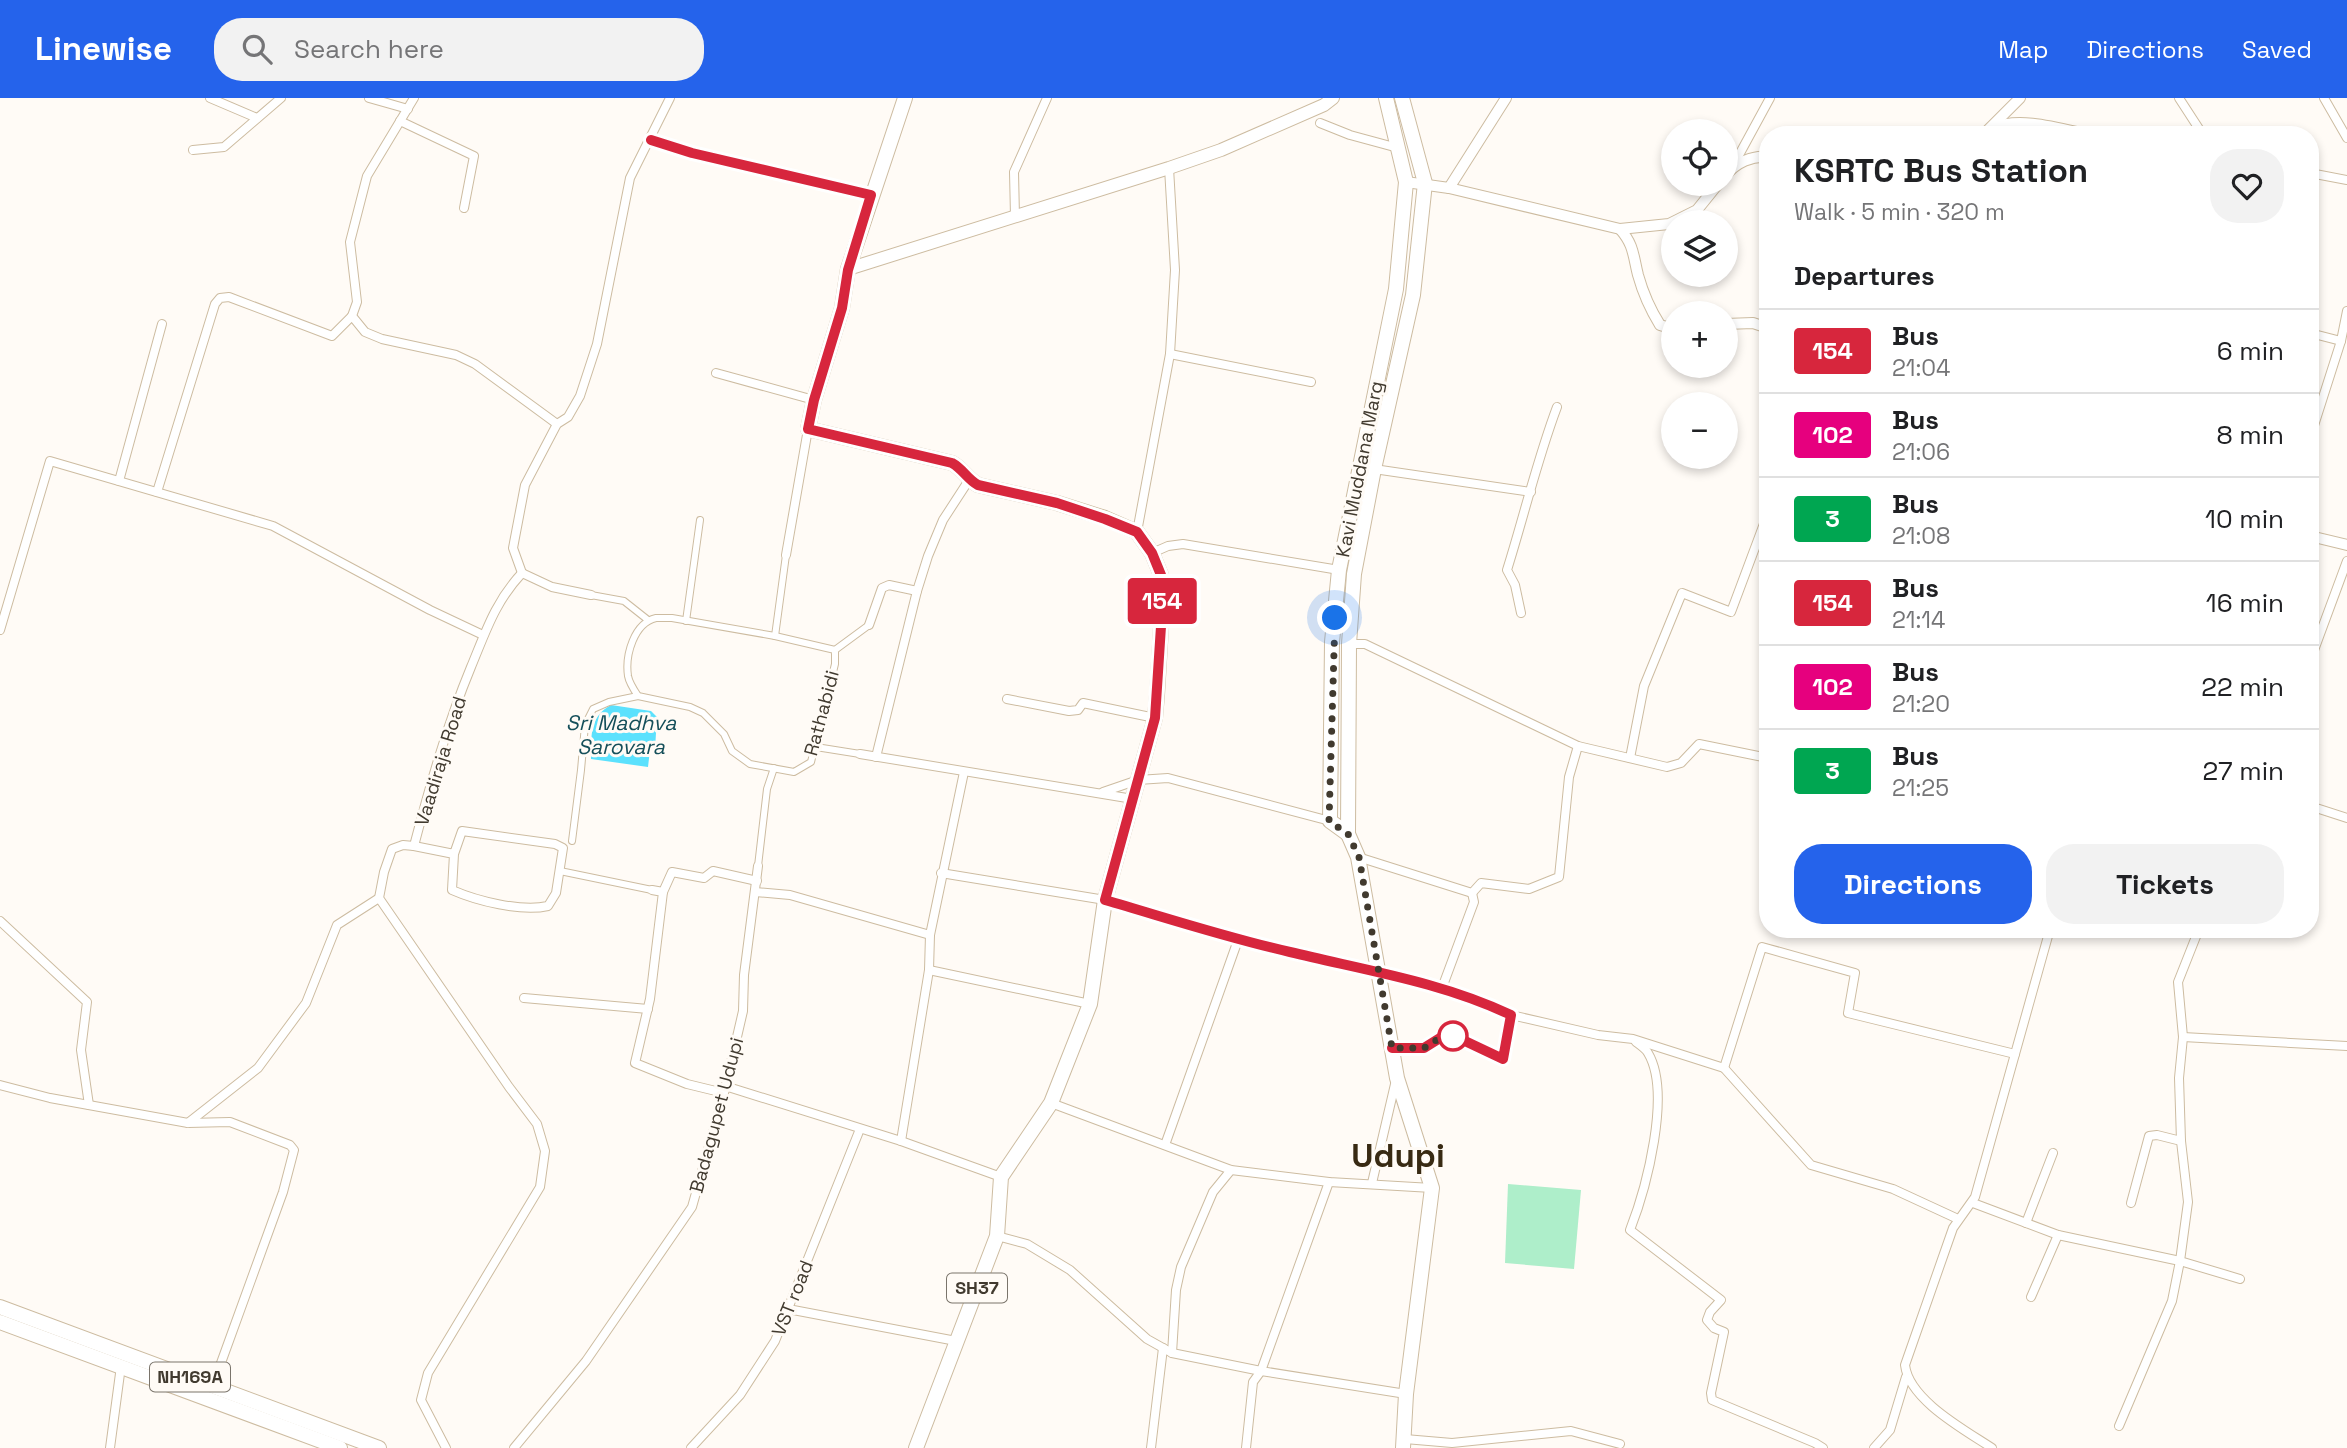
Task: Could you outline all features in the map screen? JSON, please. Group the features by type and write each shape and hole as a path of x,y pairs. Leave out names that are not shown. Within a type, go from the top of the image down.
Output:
{"main road":[{"path":"905,98 848,270 842,308 808,429 952,463 978,485 1057,503 1137,532 1152,553 1161,575 1162,611 1155,718 1105,900 1090,1004 1051,1103 1001,1177"},
{"path":"848,270 1221,150 1324,105 1333,98"},
{"name":"Kavi Muddana Marg","path":"1329,821 1332,642 1339,570 1396,289 1406,182 1386,98"},
{"name":"Kavi Muddana Marg","path":"1402,98 1425,183 1413,295 1374,469 1354,574 1349,644 1348,834 1359,857 1397,1078 1432,1188"},
{"path":"1329,821 1348,834"},
{"name":"SH37","path":"956,1341 997,1236 1001,1177"},
{"path":"1404,1443 1406,1394 1432,1188"},
{"name":"NH169A","path":"0,1307 379,1448"},
{"name":"NH169A","path":"0,1322 340,1448"},
{"path":"916,1448 956,1341"}],"street":[{"path":"210,98 257,118"},
{"path":"193,150 224,147 281,98"},
{"path":"369,98 408,109"},
{"path":"157,492 215,304 220,298 229,297 332,337 352,316 356,302 349,242 367,176 414,98"},
{"path":"572,841 584,725 593,709 609,702 638,696 628,677 629,655 633,639 648,620 624,601 552,587 522,573 513,548 524,485 557,424 568,417 580,396 597,344 629,178 651,140 670,98"},
{"path":"1015,217 1014,172 1047,98"},
{"path":"1449,188 1506,98"},
{"path":"1738,155 1770,98"},
{"path":"1993,126 2020,98"},
{"path":"2179,98 2197,126"},
{"path":"2324,98 2347,138"},
{"path":"400,121 474,156 464,208"},
{"path":"1998,126 2020,121 2047,126"},
{"path":"1320,123 1350,135 1398,148"},
{"path":"651,140 692,153 871,195"},
{"path":"1738,166 1759,156"},
{"path":"1137,532 1170,354 1175,270 1169,168"},
{"path":"2319,175 2347,180"},
{"path":"1406,182 1449,188 1620,229 1669,224 1697,210 1708,196"},
{"path":"1620,229 1631,241 1648,306 1661,325"},
{"path":"2319,405 2341,341 2347,311"},
{"path":"352,316 365,332 382,339 456,355 475,364 557,424"},
{"path":"119,481 162,324"},
{"path":"1738,324 1759,325"},
{"path":"2319,335 2341,341"},
{"path":"1170,354 1311,382"},
{"path":"716,373 814,400"},
{"path":"1521,613 1515,585 1507,570 1543,444 1557,407"},
{"path":"775,636 808,429"},
{"path":"0,630 50,461 272,526 430,611 482,635"},
{"path":"1374,469 1531,492"},
{"path":"876,757 917,591 943,520 969,480"},
{"path":"685,621 700,520"},
{"path":"1630,758 1644,686 1682,593 1731,612 1759,537"},
{"path":"2319,538 2347,545"},
{"path":"1152,553 1168,546 1183,544 1339,570"},
{"path":"2319,637 2347,561"},
{"name":"Vaadiraja Road","path":"379,898 392,849 403,845 414,846 436,764 482,635 507,590 522,573"},
{"path":"835,650 869,625 882,588 888,585 917,591"},
{"name":"Rathabidi","path":"638,696 703,713 724,734 732,751 750,764 794,772 811,762 835,664 835,650 775,636 672,618 648,620"},
{"path":"1349,644 1365,644 1578,746 1667,767 1681,763 1699,744 1759,756"},
{"path":"1007,699 1069,711 1078,710 1083,703 1155,718"},
{"path":"1472,893 1481,883 1529,889 1559,877 1569,776 1578,746"},
{"path":"816,747 1133,799"},
{"name":"Badagupet Udupi","path":"514,1448 586,1361 692,1207 743,1011 744,975 767,789 774,768"},
{"path":"901,1141 929,970 930,935 964,772"},
{"path":"1099,793 1138,779 1168,778 1329,821"},
{"path":"2319,809 2347,818"},
{"path":"462,831 555,844 563,848 560,872 556,893 548,906 537,909 472,899 452,890 454,854 462,831"},
{"path":"414,846 454,854"},
{"path":"1359,857 1472,893"},
{"path":"757,881 713,871 704,878 673,872 663,892 648,1009 635,1063 687,1084 724,1090 901,1141 1001,1177"},
{"path":"560,872 663,892"},
{"path":"941,873 1105,900 1238,940 1442,988 1511,1015 1598,1035 1633,1039 1724,1069 1811,1165 1893,1189 1958,1219"},
{"path":"755,892 790,895 930,935"},
{"path":"1442,988 1474,902 1472,893"},
{"path":"188,1123 258,1068 306,1003 337,925 379,898 537,1124 545,1152 540,1187 428,1373 421,1400 446,1448"},
{"path":"0,921 87,1002 81,1050 89,1105"},
{"path":"1874,1448 1890,1430 1906,1377 1908,1354 1953,1228 1973,1203 2048,938"},
{"path":"2119,1426 2172,1301 2180,1261 2188,1202 2181,1141 2179,1078 2183,1037 2178,982 2195,938"},
{"path":"1165,1145 1238,940"},
{"path":"1724,1069 1762,947 1855,973 1847,1013 2015,1055"},
{"path":"929,970 1090,1004"},
{"path":"524,998 648,1009"},
{"path":"1392,1048 1424,1048 1448,1033 1503,1059 1511,1015"},
{"path":"2183,1037 2347,1046"},
{"path":"1633,1039 1648,1053 1659,1100 1644,1194 1630,1230 1721,1300 1710,1312 1707,1320 1714,1328 1724,1332 1712,1400 1823,1448"},
{"path":"1372,1183 1397,1078"},
{"path":"0,1085 50,1098 188,1123 230,1122 290,1145 294,1150 284,1192 213,1385"},
{"path":"1051,1103 1231,1170 1329,1182 1432,1188"},
{"name":"VST road","path":"691,1448 740,1395 775,1341 860,1129"},
{"path":"2131,1203 2149,1136 2157,1135 2181,1141"},
{"path":"2026,1223 2053,1153"},
{"path":"1172,1353 1176,1290 1181,1267 1213,1192 1231,1170"},
{"path":"1247,1448 1253,1382 1261,1371 1329,1182"},
{"path":"1973,1203 2058,1235 2180,1261 2240,1279"},
{"path":"2031,1297 2058,1235"},
{"path":"997,1236 1027,1244 1070,1270 1147,1339 1172,1353 1261,1371 1406,1394"},
{"path":"788,1308 956,1341"},
{"path":"1151,1448 1163,1348"},
{"path":"110,1448 121,1366"},
{"path":"1906,1377 1936,1410 1992,1448"},
{"path":"1404,1443 1452,1443 1571,1431 1620,1444"},
{"path":"1594,1448 1595,1436"}],"green space":[{"path":"1508,1184 1581,1190 1574,1269 1505,1263"}],"water":[{"name":"Sri Madhva Sarovara","path":"611,705 651,711 657,717 655,749 650,750 648,767 591,759 595,722"}],"bus line":[{"name":"154","path":"651,140 692,153 871,195 848,270 842,308 808,429 952,463 978,485 1057,503 1137,532 1152,553 1161,575 1162,611 1155,718 1105,900 1238,940 1442,988 1511,1015 1503,1059 1448,1033 1424,1048 1392,1048"}],"district":[{"name":"Udupi","path":"1398,1155"}],"route":[{"path":"1335,618 1332,642 1329,821 1348,834 1359,857 1392,1048 1424,1048 1448,1033 1453,1036"}]}
